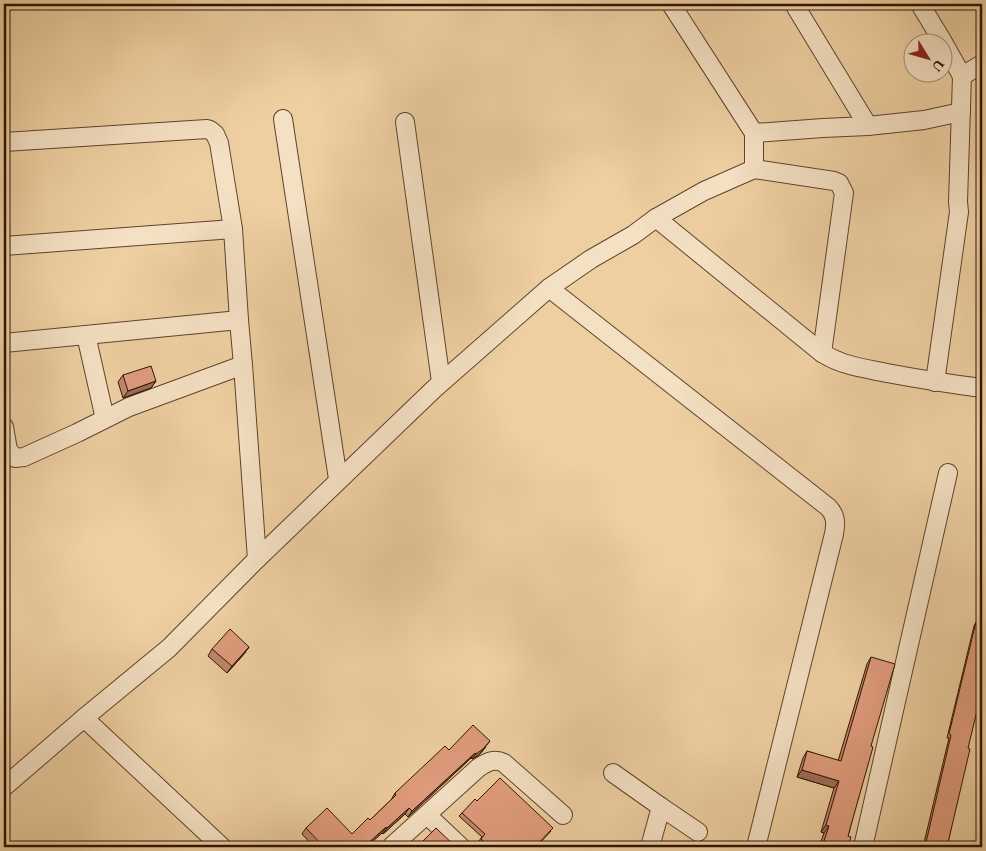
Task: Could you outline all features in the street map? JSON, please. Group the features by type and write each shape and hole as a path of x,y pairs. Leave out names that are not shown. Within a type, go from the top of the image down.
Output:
{"street":[{"path":"671,4 754,133 754,169"},
{"path":"794,4 868,126"},
{"path":"920,4 937,32"},
{"path":"935,382 959,212 962,76 954,62"},
{"path":"962,76 982,64"},
{"path":"754,133 868,126 924,120 961,112"},
{"path":"283,119 338,479"},
{"path":"405,122 441,382"},
{"path":"4,142 210,130 217,136 233,229 257,559"},
{"path":"4,787 169,648 338,479 441,382 550,288 591,259 633,235 656,218 704,191 754,169 839,183 844,193 822,353"},
{"path":"656,218 833,360 847,365 935,382 982,388"},
{"path":"4,246 233,229"},
{"path":"550,288 828,507 836,520 756,847"},
{"path":"4,343 239,320"},
{"path":"86,335 105,419"},
{"path":"4,427 8,450 15,458 19,458 77,433 129,407 244,364"},
{"path":"863,847 948,473"},
{"path":"84,718 222,847"},
{"path":"391,847 478,768 491,760 504,763 563,815"},
{"path":"613,773 698,832"},
{"path":"650,847 661,807"},
{"path":"427,815 461,847"}],"building":[{"path":"151,366 156,381 128,391 123,375"},
{"path":"976,622 982,623 982,690 968,748 970,749 947,847 925,847 951,735 949,734"},
{"path":"230,629 249,647 232,666 212,649"},
{"path":"871,657 895,664 871,746 873,747 848,836 851,837 848,847 822,847 829,826 826,825 839,781 802,770 807,751 841,761"},
{"path":"473,725 490,741 483,749 475,753 412,811 409,808 364,847 324,847 306,828 327,808 352,834 368,818 370,820 396,795 395,793 445,746 449,750"},
{"path":"500,778 553,828 535,847 490,847 481,839 485,834 462,813"},
{"path":"436,828 456,847 417,847"}]}
